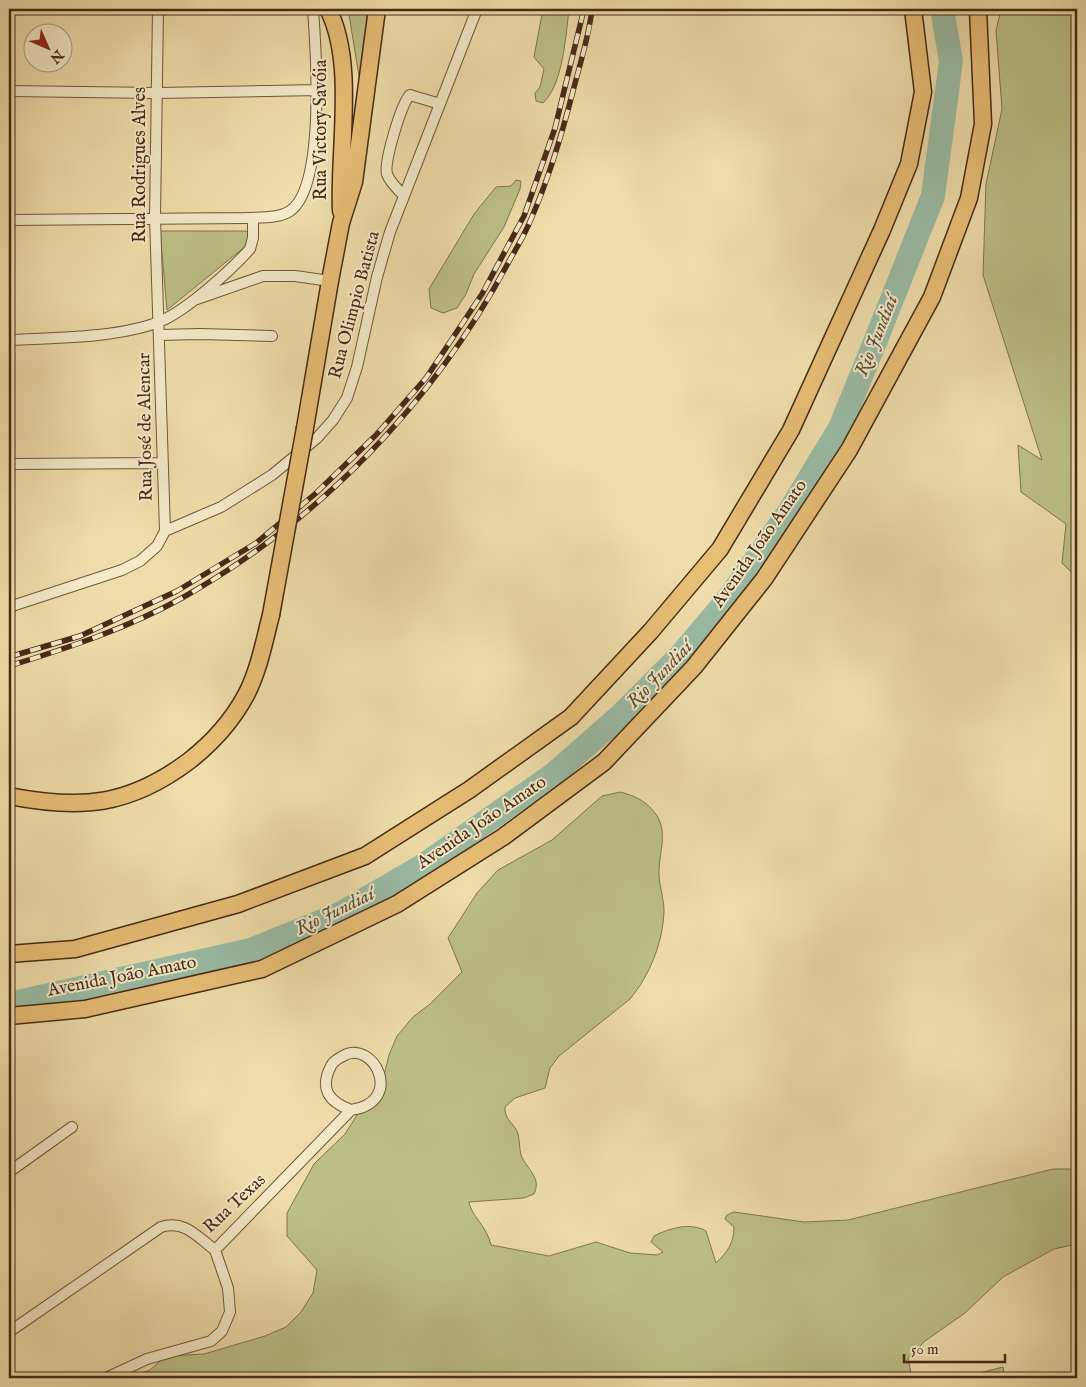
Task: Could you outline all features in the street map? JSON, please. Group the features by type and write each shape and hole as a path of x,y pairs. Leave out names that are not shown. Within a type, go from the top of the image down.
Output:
{"main road":[{"name":"Rua Victory Savóia","path":"328,9 341,52 343,94 340,194 342,223"},
{"path":"9,796 80,804 127,797 163,780 203,750 227,725 250,686 261,658 271,615 330,281 342,223 354,182 377,9"},
{"name":"Avenida João Amato","path":"9,954 75,949 94,944 238,904 365,856 469,790 577,710 651,631 720,549 791,430 882,230 909,164 923,92 913,9"},
{"name":"Avenida João Amato","path":"9,1016 85,1008 262,969 397,904 503,837 604,762 694,667 764,579 849,450 932,297 969,198 983,124 978,9"}],"street":[{"name":"Rua Rodrigues Alves","path":"158,9 156,93 158,322"},
{"path":"9,220 156,217 253,218 281,215 290,211 300,201 307,183 317,115 318,90 313,9"},
{"name":"Rua Olimpio Batista","path":"165,531 221,507 272,475 317,438 333,420 347,398 357,367 377,278 390,232 476,9"},
{"path":"9,91 156,93 318,90"},
{"path":"404,196 390,181 387,166 402,106 410,95 440,104"},
{"path":"9,340 58,338 112,332 158,322 190,302 250,249 253,238 253,218"},
{"path":"190,302 264,276 295,276 330,281"},
{"name":"Rua José de Alencar","path":"158,322 165,531"},
{"path":"159,335 272,336"},
{"path":"9,464 162,463"},
{"path":"9,607 122,570 140,561 157,546 165,531"},
{"name":"Rua Texas","path":"9,1332 148,1234 161,1227 174,1224 187,1229 215,1250 351,1110 364,1108 374,1101 380,1090 381,1077 374,1063 362,1054 346,1054 333,1063 325,1076 327,1092 336,1104 351,1110"},
{"path":"9,1172 72,1127"},
{"path":"106,1378 147,1359 211,1341 222,1331 230,1312 228,1288 215,1250"}],"green space":[{"path":"348,9 374,9 361,88"},
{"path":"543,9 569,9 565,45 559,72 550,95 543,103 536,101 535,93 540,87 544,69 534,57"},
{"path":"1001,9 1077,9 1077,578 1062,563 1066,524 1021,492 1018,445 1042,460 983,275 986,184 1002,109 996,31"},
{"path":"516,180 521,181 520,189 504,227 474,274 466,294 457,308 443,313 431,308 429,289 474,214 496,187 511,186"},
{"path":"160,231 246,231 250,235 247,245 167,310"},
{"path":"620,792 631,795 646,803 657,816 662,828 659,874 664,911 658,946 644,979 630,999 559,1056 550,1068 545,1088 515,1098 505,1107 507,1117 519,1137 521,1155 535,1178 536,1188 534,1194 524,1198 469,1202 491,1245 549,1256 596,1242 630,1253 657,1255 663,1252 651,1242 654,1236 680,1227 693,1227 706,1231 716,1263 727,1251 731,1242 734,1227 725,1219 727,1215 734,1212 804,1222 848,1220 1053,1169 1077,1169 1077,1244 1054,1249 1003,1277 965,1313 925,1341 908,1358 912,1378 128,1378 150,1370 166,1356 204,1354 265,1336 286,1327 301,1312 313,1293 317,1270 287,1236 287,1213 314,1164 345,1134 357,1115 371,1109 378,1100 389,1055 397,1036 413,1017 430,1004 462,972 448,938 477,893 498,870 552,840 602,796"},
{"path":"1003,1367 1005,1378 944,1378 956,1373 979,1373"}],"waterway":[{"name":"Rio Jundiaí","path":"9,1004 251,950 338,915 421,867 554,774 620,716 681,655 729,598 789,512 840,428 877,337 933,196 951,61 942,9"}],"railway":[{"path":"9,657 80,636 177,591 256,543 315,494 376,435 426,378 482,294 524,216 555,128 584,9"},
{"path":"9,666 75,644 140,619 182,598 232,567 280,533 326,495 408,411 444,364 477,316 529,225 560,140 584,50 592,9"}]}
